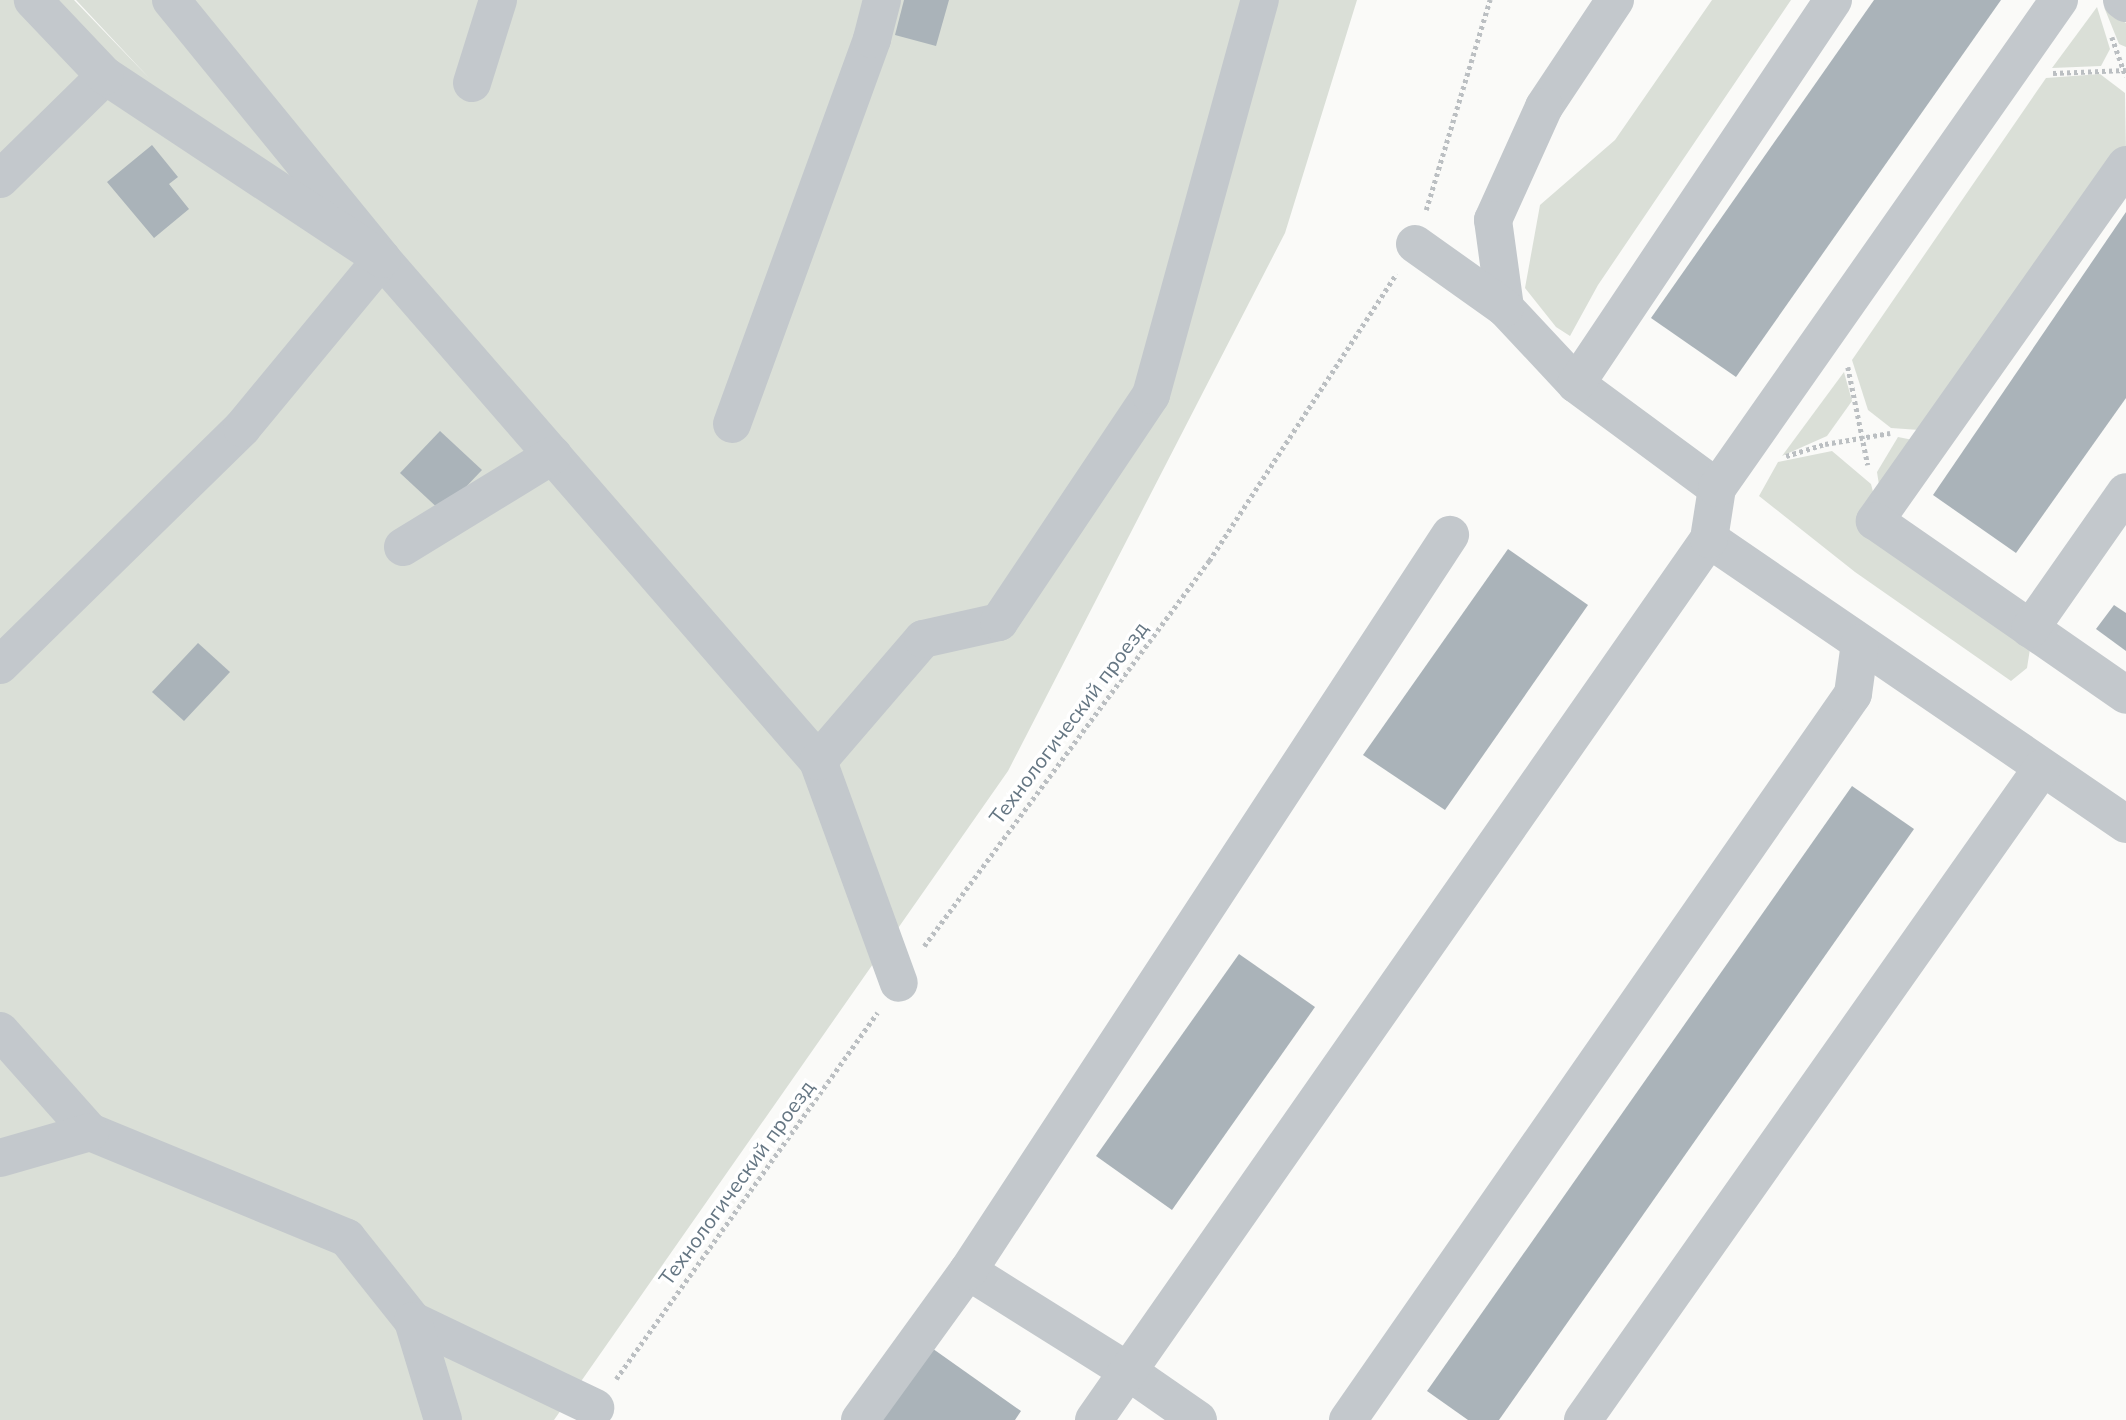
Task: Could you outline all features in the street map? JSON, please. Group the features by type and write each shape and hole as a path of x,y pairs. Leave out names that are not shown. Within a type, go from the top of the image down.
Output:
{"street":[{"path":"33,0 105,76 382,259"},
{"path":"172,0 382,259 818,761 899,983"},
{"path":"472,83 498,0"},
{"path":"732,424 872,39 882,0"},
{"path":"818,761 923,639 999,622 1151,395 1260,0"},
{"path":"1505,308 1493,220 1544,107 1615,0"},
{"path":"1576,384 1833,0"},
{"path":"1094,1420 1709,539 1717,488 2059,0"},
{"path":"0,179 105,76"},
{"path":"2126,164 1875,521 2126,695"},
{"path":"1415,244 1505,308 1576,384 1717,488"},
{"path":"0,665 242,428 382,259"},
{"path":"403,547 552,455"},
{"path":"2030,629 2126,492"},
{"path":"860,1420 968,1271 1450,535"},
{"path":"1709,539 2126,824"},
{"path":"1348,1420 1853,694 1860,643"},
{"path":"1583,1420 2042,768"},
{"path":"0,1031 90,1132 347,1238 413,1321 443,1420"},
{"path":"0,1158 90,1132"},
{"path":"968,1271 1129,1372 1198,1420"},
{"path":"413,1321 595,1408"}],"path":[{"name":"Технологический проезд","path":"595,1408 958,898 1209,561 1415,244 1490,0"},
{"path":"2006,75 2126,70"},
{"path":"1832,323 1848,366 1879,515"},
{"path":"1739,457 1780,458 1885,432 1932,437"}],"shaded area":[{"path":"0,0 74,0 151,80 76,0 1357,0 1285,233 1008,771 554,1420 0,1420"},
{"path":"1712,0 1791,0 1598,285 1570,336 1556,327 1525,288 1540,205 1615,140"},
{"path":"2097,7 2110,49 2101,66 2052,68"},
{"path":"2104,7 2126,23 2126,47 2119,44"},
{"path":"2100,74 2125,93 2126,154 1934,431 1891,428 1868,410 1852,360 2046,78"},
{"path":"1844,372 1852,401 1827,436 1782,456"},
{"path":"1898,437 1938,445 1885,524 1877,472"},
{"path":"1832,451 1871,484 1883,530 2030,649 2027,668 2011,681 1855,572 1759,496 1778,462"}],"building":[{"path":"904,0 949,0 936,46 895,35"},
{"path":"1874,0 2001,0 1736,377 1651,318"},
{"path":"152,145 178,177 169,184 189,209 154,238 107,182"},
{"path":"2126,212 2126,398 2016,553 1933,495"},
{"path":"440,431 482,470 442,512 400,473"},
{"path":"1508,549 1588,605 1445,810 1363,755"},
{"path":"2114,605 2126,613 2126,651 2096,629"},
{"path":"198,643 230,672 184,721 152,692"},
{"path":"1852,786 1914,829 1499,1420 1468,1420 1427,1391"},
{"path":"1239,954 1315,1007 1172,1210 1096,1156"},
{"path":"929,1346 1021,1411 1015,1420 877,1420"}]}
